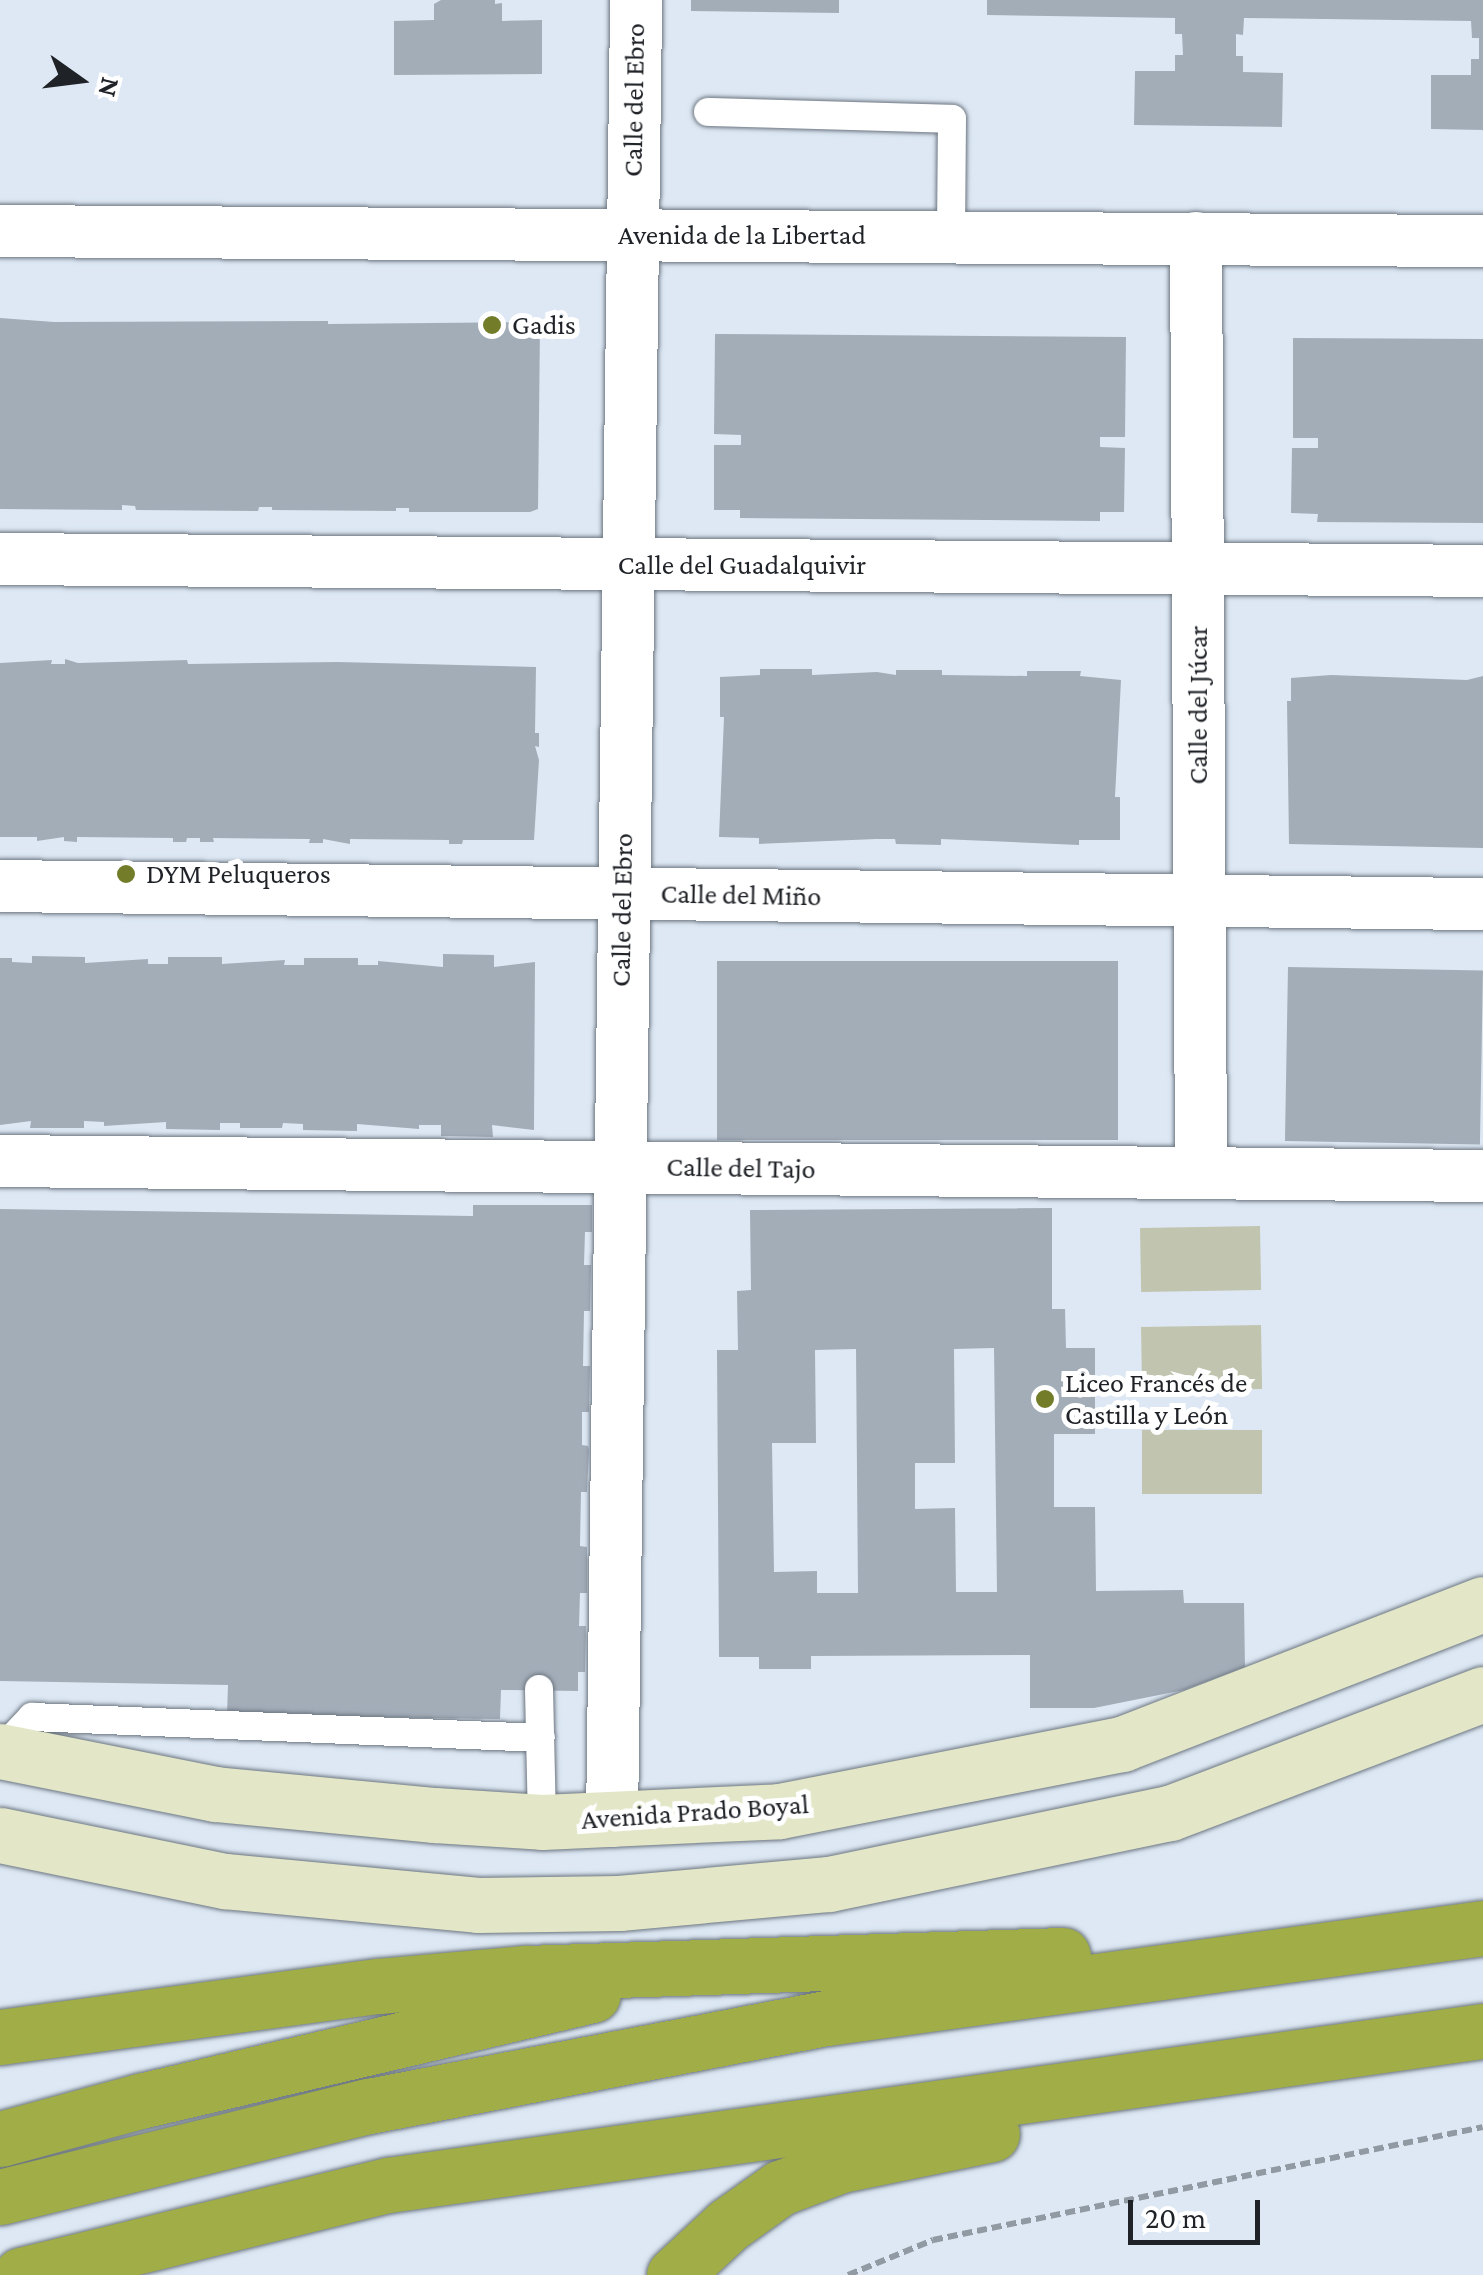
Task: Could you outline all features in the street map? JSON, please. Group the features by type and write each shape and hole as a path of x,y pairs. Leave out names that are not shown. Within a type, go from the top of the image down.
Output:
{"highway":[{"path":"0,2196 369,2106 808,2022 1483,1928"},
{"path":"0,2037 378,1986 526,1973 1356,1946"},
{"path":"0,2139 140,2100 712,1966"},
{"path":"21,2275 388,2185 1483,2031"},
{"path":"674,2275 728,2226 780,2188 841,2165 1483,2031"}],"street":[{"name":"Calle del Ebro","path":"612,1821 636,0"},
{"name":"Avenida de la Libertad","path":"0,231 1483,241"},
{"name":"Calle del Júcar","path":"1196,238 1201,1173"},
{"name":"Calle del Guadalquivir","path":"0,559 1483,571"},
{"name":"Calle del Miño","path":"0,886 1483,904"},
{"name":"Calle del Tajo","path":"0,1161 1483,1176"},
{"name":"Avenida Prado Boyal","path":"0,1751 215,1794 542,1822 780,1811 1122,1744 1483,1604"},
{"path":"0,1835 225,1881 478,1904 620,1903 829,1884 1170,1813 1483,1694"}],"lane":[{"path":"708,112 952,118 951,236"},
{"path":"539,1689 542,1822"},
{"path":"0,1751 32,1718 540,1738"}],"path":[{"path":"848,2275 932,2240 1483,2127"}],"green space":[{"path":"1260,1226 1261,1290 1141,1292 1140,1228"},
{"path":"1261,1325 1262,1389 1142,1391 1141,1327"},
{"path":"1142,1430 1262,1430 1262,1494 1142,1494"}],"building":[{"path":"441,0 495,0 495,4 502,3 502,21 542,20 542,74 394,75 394,21 434,20 434,4"},
{"path":"691,0 839,0 839,13 691,11"},
{"path":"987,0 1483,0 1483,130 1431,129 1431,75 1471,75 1471,59 1479,59 1479,38 1472,38 1471,21 1244,18 1243,35 1236,34 1236,56 1243,56 1243,72 1283,73 1282,127 1134,125 1135,71 1175,71 1175,55 1183,55 1182,34 1175,34 1175,18 987,15"},
{"path":"0,318 54,322 531,322 540,326 538,509 136,510 135,506 122,505 122,510 0,509"},
{"path":"715,334 1126,337 1125,437 1100,437 1100,447 1125,448 1124,512 1100,512 1100,521 740,518 740,510 714,510 714,445 741,445 741,435 714,434"},
{"path":"1293,338 1483,339 1483,523 1317,522 1318,514 1291,513 1292,448 1318,448 1318,438 1293,438"},
{"path":"65,659 78,663 187,660 188,664 338,662 536,667 535,733 539,733 539,747 535,746 539,760 534,840 463,840 462,844 449,844 449,840 350,839 350,844 323,839 323,843 309,843 310,839 213,838 214,842 187,838 186,842 173,842 173,838 77,837 77,842 64,841 64,837 37,841 37,837 0,837 0,663 52,660 51,664 65,664"},
{"path":"760,669 812,669 812,675 896,675 896,670 942,670 942,675 1027,676 1027,671 1081,671 1080,676 1121,680 1115,797 1120,797 1120,840 1079,840 1079,845 941,839 941,845 896,844 895,839 759,844 759,838 719,837 724,717 720,717 720,677 760,675"},
{"path":"1331,675 1467,680 1483,676 1483,848 1289,844 1287,701 1291,701 1291,678"},
{"path":"443,954 494,955 494,967 535,962 534,1130 492,1125 493,1137 441,1136 441,1125 419,1125 419,1129 357,1124 357,1131 303,1130 303,1124 283,1123 282,1128 240,1128 240,1123 220,1123 220,1130 166,1129 166,1122 104,1126 104,1122 84,1121 84,1128 30,1128 31,1121 0,1125 0,958 32,963 32,956 85,957 85,963 148,959 148,964 168,964 168,957 222,957 222,964 285,960 284,965 304,965 304,958 358,958 358,965 378,965 378,961 443,967"},
{"path":"717,961 1118,961 1118,1140 717,1140"},
{"path":"1288,967 1483,970 1480,1144 1285,1141"},
{"path":"473,1205 592,1205 592,1232 585,1232 584,1265 591,1265 590,1311 584,1311 583,1366 590,1366 589,1412 582,1412 582,1445 589,1450 587,1492 581,1492 580,1546 587,1547 587,1593 580,1593 579,1626 586,1626 585,1672 578,1672 578,1691 501,1690 500,1719 227,1715 228,1685 0,1681 0,1209 473,1216"},
{"path":"1052,1208 1052,1309 1065,1309 1066,1348 1095,1348 1095,1434 1054,1434 1054,1507 1095,1507 1096,1591 1183,1590 1184,1603 1244,1603 1245,1667 1184,1690 1094,1708 1030,1708 1030,1655 811,1656 811,1669 759,1669 759,1657 719,1657 717,1350 738,1350 737,1291 751,1290 750,1210","holes":["994,1348 997,1592 956,1592 955,1508 915,1509 915,1463 955,1463 954,1349","856,1349 858,1593 817,1593 817,1571 774,1572 772,1443 816,1443 815,1350"]}],"place":[{"name":"Gadis","path":"492,325"},
{"name":"DYM Peluqueros","path":"126,874"},
{"name":"Liceo Francés de Castilla y León","path":"1045,1399"}]}
